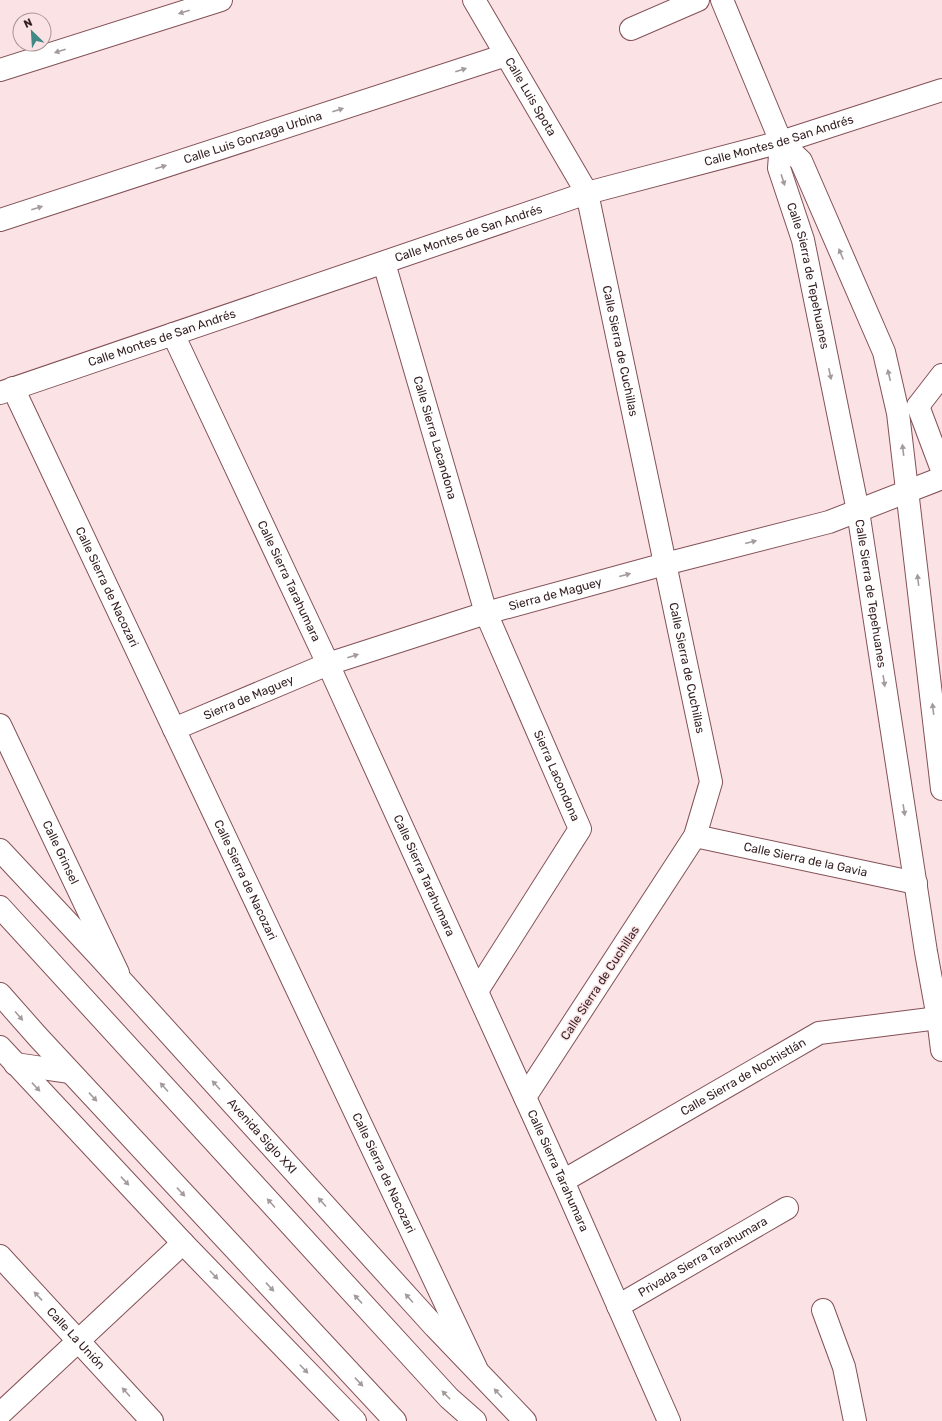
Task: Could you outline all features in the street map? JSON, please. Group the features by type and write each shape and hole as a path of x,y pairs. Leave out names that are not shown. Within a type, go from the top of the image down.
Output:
{"main road":[{"path":"0,70 221,0"},
{"name":"Calle Luis Spota","path":"474,0 587,193"},
{"path":"631,29 698,0"},
{"name":"Calle Sierra de Tepehuanes","path":"725,1 781,142 801,161 908,409 908,492 942,789"},
{"name":"Calle Luis Gonzaga Urbina","path":"0,220 506,55"},
{"name":"Calle Montes de San Andrés","path":"6,390 587,193 781,142 942,90"},
{"name":"Calle Sierra de Tepehuanes","path":"781,142 779,168 803,240 858,511 916,883 934,948 938,1018 942,1050"},
{"name":"Calle Sierra de Cuchillas","path":"525,1097 695,836 711,782 587,193"},
{"name":"Calle Sierra Lacandona","path":"384,263 486,613"},
{"name":"Calle Sierra Tarahumara","path":"173,334 328,664 563,1181 669,1421"},
{"path":"942,375 908,409 942,470"},
{"name":"Calle Sierra de Nacozari","path":"6,390 174,729 478,1371"},
{"name":"Sierra de Maguey","path":"174,729 328,664 486,613 665,564 829,522 942,478"},
{"name":"Sierra Lacondona","path":"477,991 580,830 486,613"},
{"name":"Calle Grinsel","path":"0,725 121,980"},
{"name":"Calle Sierra de la Gavia","path":"695,836 916,883"},
{"name":"Avenida Siglo XXI","path":"0,850 121,980 425,1315 525,1421"},
{"path":"0,907 449,1398 475,1421"},
{"path":"0,994 70,1072 395,1421"},
{"name":"Calle Sierra de Nochistlán","path":"563,1181 819,1033 938,1018"},
{"path":"0,1047 183,1242 355,1421"},
{"path":"15,1064 70,1072"},
{"name":"Privada Sierra Tarahumara","path":"618,1306 787,1208"},
{"path":"0,1414 183,1242"},
{"name":"Calle La Unión","path":"0,1256 152,1421"},
{"path":"823,1310 844,1367 855,1421"}]}
